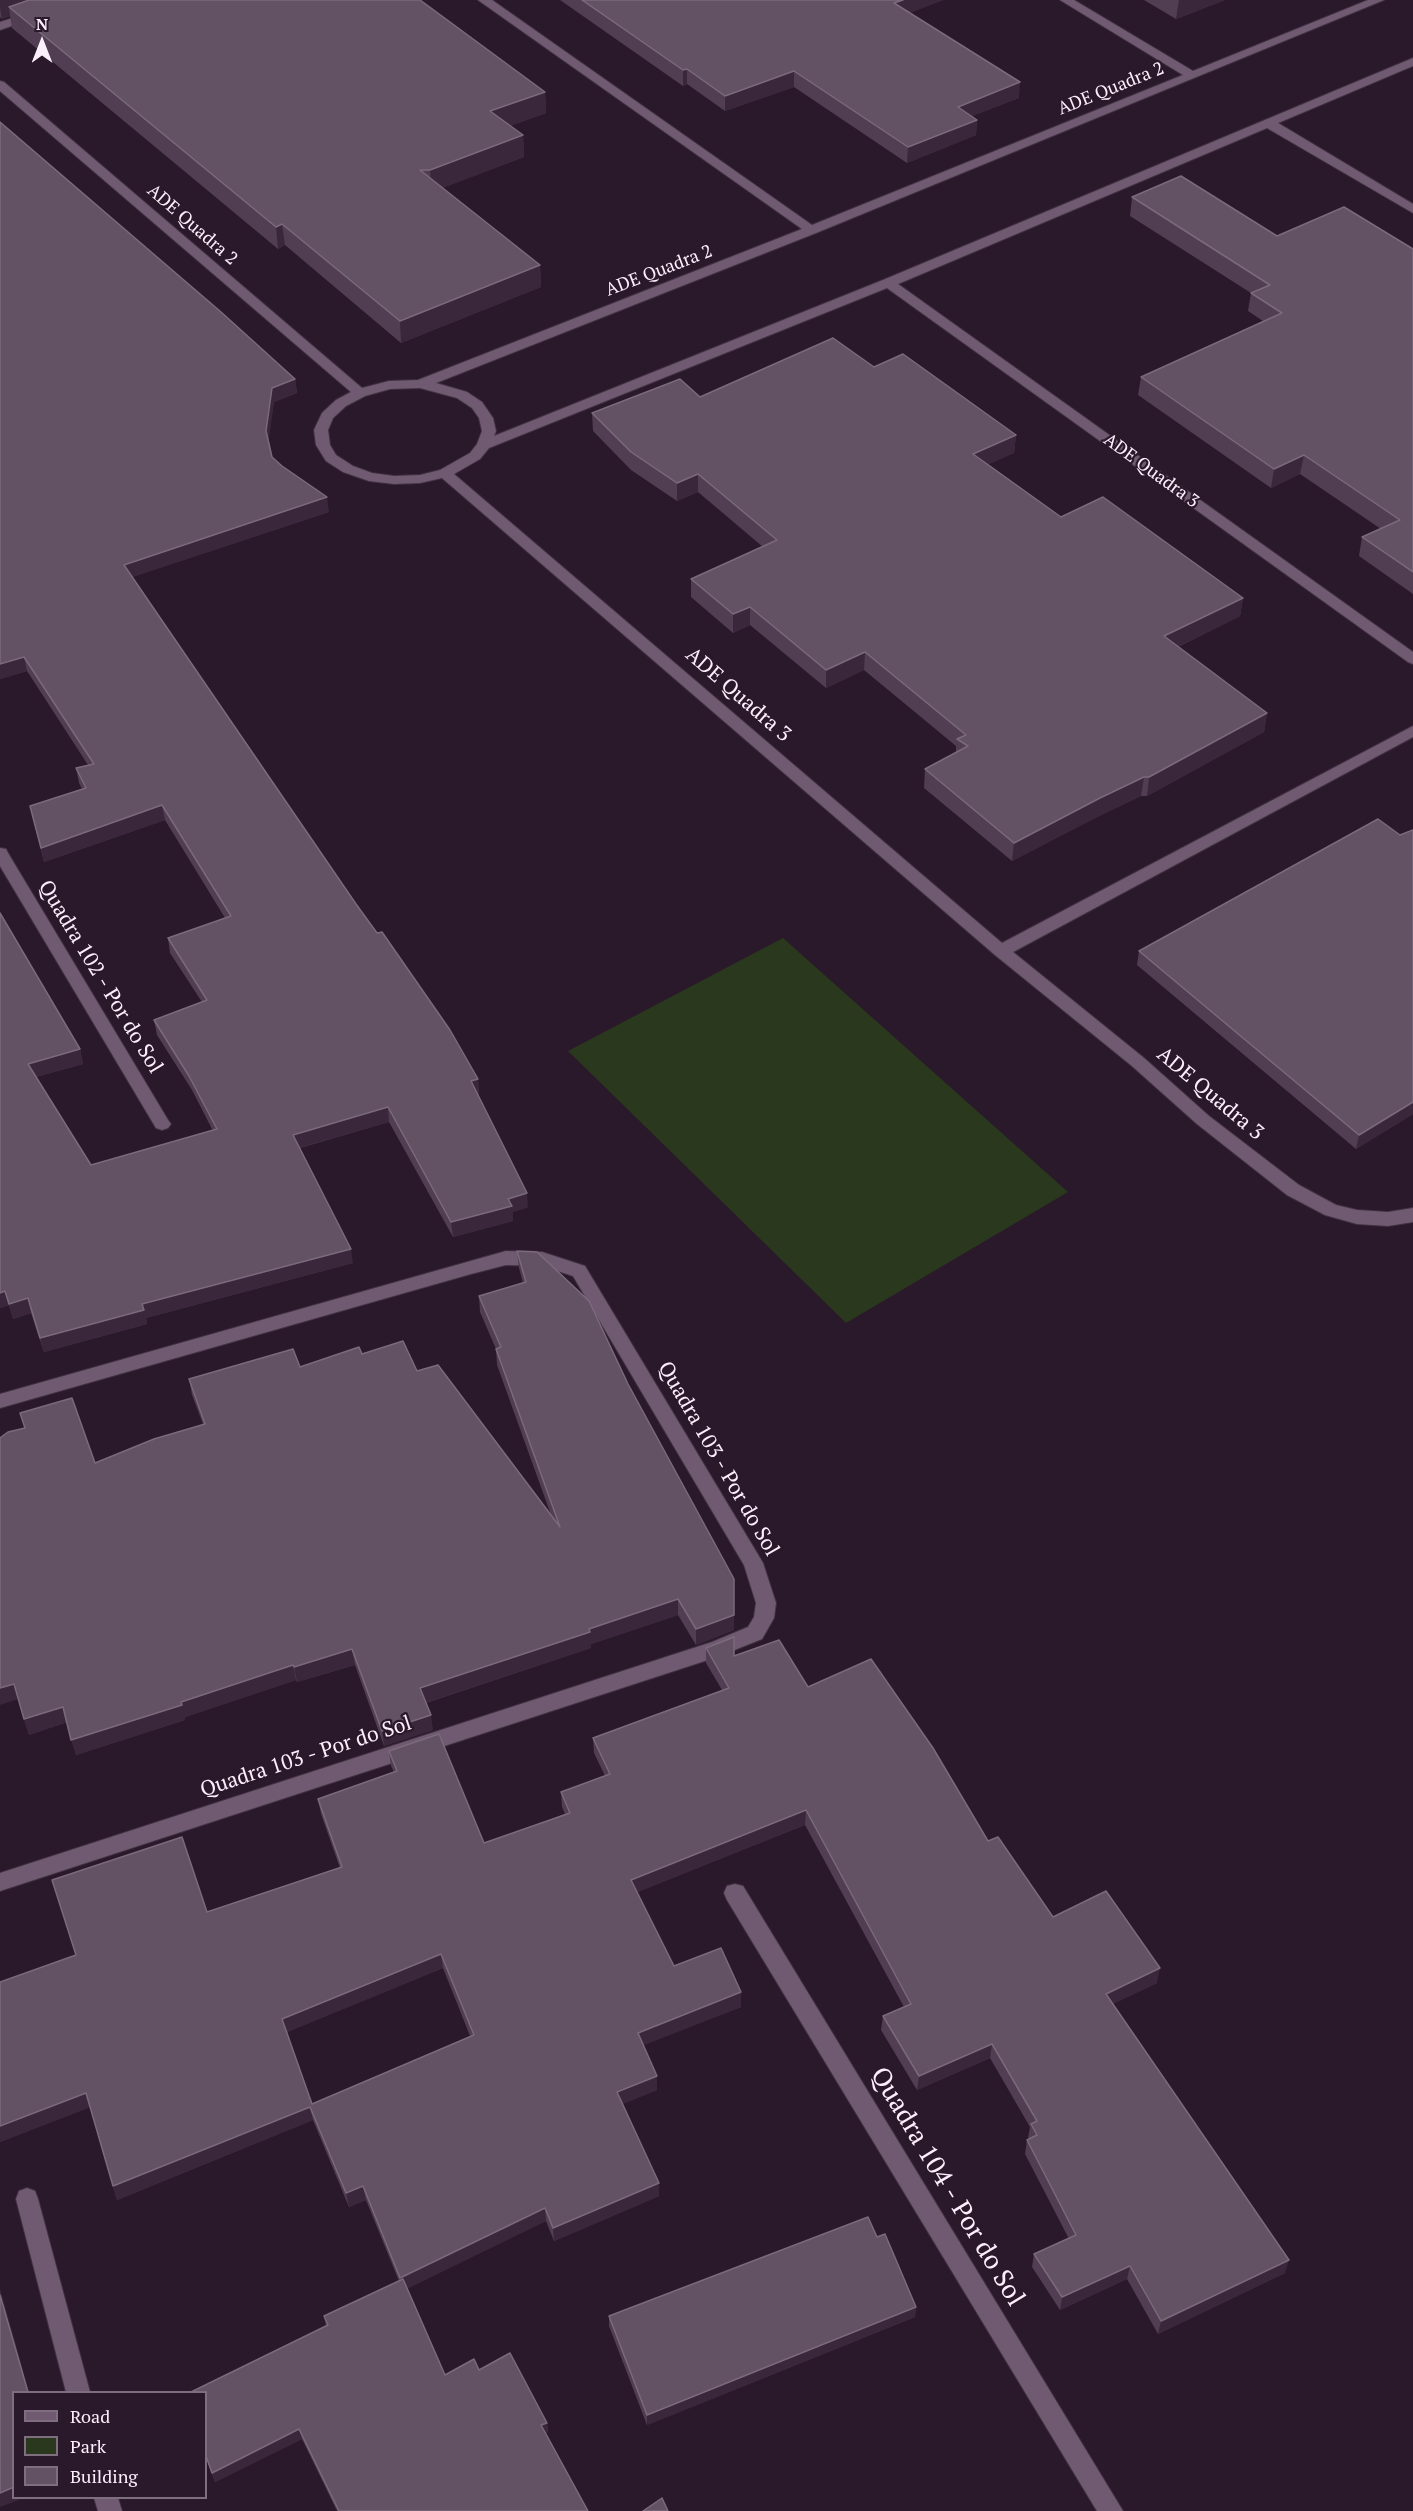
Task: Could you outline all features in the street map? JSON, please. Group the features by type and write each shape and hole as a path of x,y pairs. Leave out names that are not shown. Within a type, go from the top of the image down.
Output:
{"street":[{"path":"0,26 81,0"},
{"path":"484,0 811,230"},
{"name":"ADE Quadra 2","path":"1066,0 1192,75"},
{"name":"ADE Quadra 2","path":"420,384 811,230 1378,0"},
{"path":"484,446 489,432 486,418 477,405 462,395 443,388 420,384 389,385 360,393 341,403 327,416 321,430 322,445 331,458 348,469 369,477 394,480 420,479 445,473 462,465 484,446 888,283 1413,62"},
{"name":"ADE Quadra 2","path":"0,85 360,393"},
{"path":"1270,124 1413,209"},
{"name":"ADE Quadra 3","path":"888,283 1413,659"},
{"name":"ADE Quadra 3","path":"445,473 1001,951 1137,1062 1203,1120 1293,1190 1330,1210 1357,1217 1388,1219 1413,1215"},
{"path":"1001,951 1413,731"},
{"name":"Quadra 102 - Por do Sol","path":"0,853 162,1124"},
{"name":"Quadra 103 - Por do Sol","path":"0,1401 471,1267 506,1258 542,1259 579,1271 753,1563 766,1603 764,1618 755,1633 717,1649 0,1882"},
{"name":"Quadra 104 - Por do Sol","path":"735,1893 1111,2511"},
{"path":"27,2199 78,2391"}],"green space":[{"path":"783,938 1068,1192 846,1323 568,1051"}],"building":[{"path":"29,0 420,0 545,92 490,111 523,135 430,170 420,170 540,265 400,321 282,224 276,227 9,7"},
{"path":"582,0 903,0 894,3 1020,82 958,107 977,120 908,147 794,71 725,96 687,69 683,70"},
{"path":"0,122 221,312 295,379 272,388 266,431 272,457 327,497 124,565 356,904 377,933 382,932 450,1030 478,1079 471,1081 527,1193 508,1199 512,1206 451,1222 388,1107 293,1135 351,1249 142,1304 144,1310 40,1338 28,1298 9,1304 5,1291 0,1293 0,913 80,1049 28,1064 91,1165 217,1129 189,1076 154,1020 207,1000 168,938 231,916 162,805 41,848 30,806 86,788 76,768 94,764 24,657 0,664"},
{"path":"1181,176 1277,236 1344,207 1413,249 1413,572 1362,537 1400,520 1304,455 1274,469 1141,377 1282,313 1251,293 1270,285 1132,197"},
{"path":"833,338 874,367 903,354 1016,435 973,454 1061,517 1103,497 1243,598 1164,636 1267,713 1149,777 1144,777 1100,798 1014,843 925,769 968,746 957,739 966,735 865,652 826,670 750,607 733,614 691,579 777,540 698,474 677,483 631,452 592,413 680,379 700,397"},
{"path":"1378,819 1400,835 1413,830 1413,1102 1359,1135 1139,951"},
{"path":"517,1251 537,1252 589,1301 628,1384 734,1579 734,1615 696,1629 678,1599 589,1629 590,1632 420,1688 431,1715 382,1731 352,1649 294,1667 293,1665 181,1702 182,1705 71,1740 63,1707 24,1719 14,1684 0,1688 0,1438 8,1432 25,1428 20,1413 72,1398 95,1463 154,1439 205,1424 189,1379 293,1349 300,1367 359,1347 362,1354 403,1341 417,1371 438,1365 560,1527 496,1349 501,1347 479,1296 526,1282"},
{"path":"734,1637 734,1656 779,1640 808,1687 871,1659 933,1748 988,1841 998,1837 1053,1917 1106,1891 1160,1968 1106,1994 1289,2260 1161,2321 1130,2266 1062,2297 1034,2254 1076,2235 1027,2140 1037,2135 1031,2124 1037,2121 992,2044 919,2076 883,2016 911,2004 806,1810 631,1880 674,1966 721,1948 741,1992 638,2033 657,2076 617,2092 659,2183 553,2228 545,2208 400,2278 363,2186 346,2193 310,2107 113,2186 86,2093 0,2126 0,1982 76,1955 52,1880 182,1837 207,1912 342,1867 318,1799 397,1771 389,1751 439,1734 484,1843 570,1813 561,1792 610,1774 593,1738 729,1688 706,1648","holes":["441,1954 474,2035 312,2104 282,2019"]},
{"path":"868,2217 877,2237 885,2234 916,2307 647,2415 609,2316"},
{"path":"403,2279 445,2375 474,2359 479,2370 510,2353 547,2423 541,2425 588,2511 339,2511 299,2429 212,2473 207,2459 207,2391 193,2391 328,2325 324,2316"},
{"path":"0,2295 28,2391 12,2391 12,2488 0,2493"},
{"path":"662,2498 668,2511 643,2511"}]}
